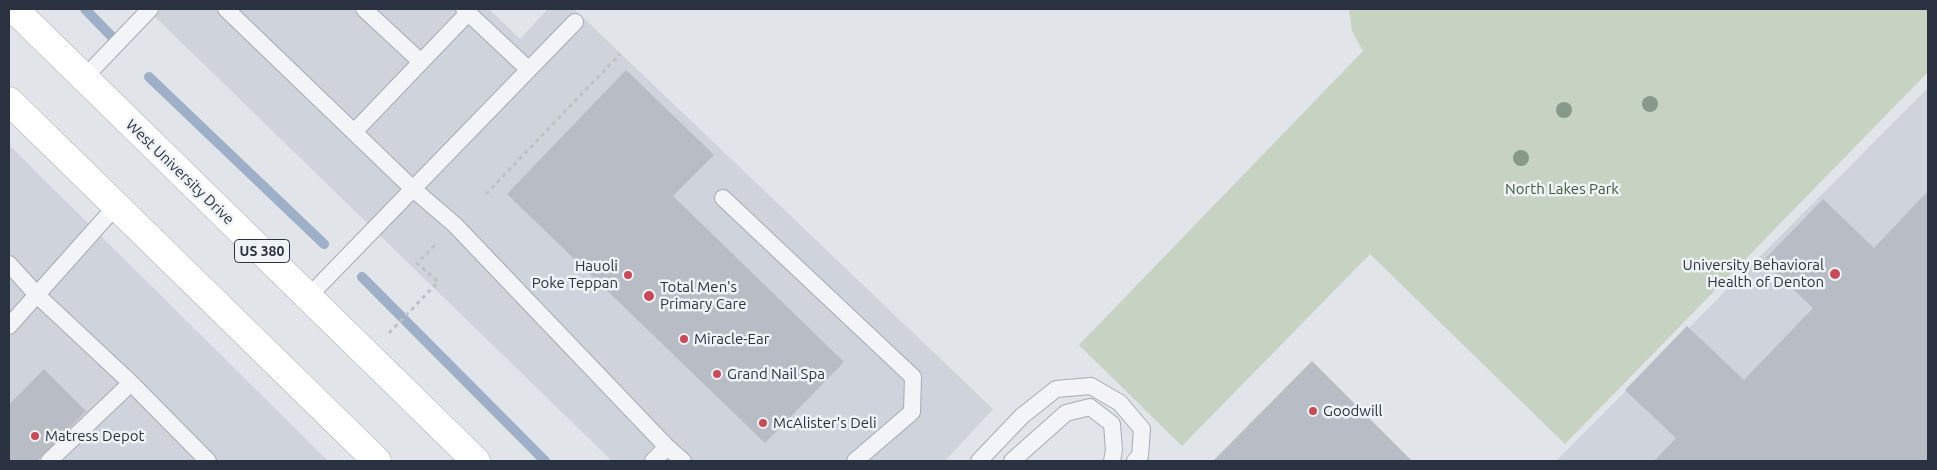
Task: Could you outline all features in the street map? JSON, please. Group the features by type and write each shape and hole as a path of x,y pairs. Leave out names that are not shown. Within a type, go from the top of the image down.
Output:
{"main road":[{"name":"West University Drive","path":"14,9 476,461"},
{"path":"9,101 377,461"}],"lane":[{"path":"84,78 150,9"},
{"path":"226,9 412,188 455,225 667,447 684,461"},
{"path":"364,9 421,62"},
{"path":"354,132 421,62 466,11 528,69"},
{"path":"308,297 575,22"},
{"path":"723,198 913,377 912,412 855,461"},
{"path":"9,326 116,206"},
{"path":"9,264 37,295 131,383 208,461"},
{"path":"49,461 131,383"},
{"path":"979,461 1022,416 1056,389 1091,386 1120,403 1142,429 1140,456 1135,461"},
{"path":"1012,461 1066,412 1090,407 1112,424 1114,450 1112,461"},
{"path":"653,461 667,447"}],"path":[{"path":"486,194 620,54"},
{"path":"385,338 438,282 417,263 436,245"}],"shaded area":[{"path":"147,9 489,9 520,39 548,9 574,9 993,409 945,461 612,461"},
{"name":"University Behavioral Health of Denton","path":"1928,88 1928,461 1556,461"},
{"path":"9,145 328,461 9,461"}],"green space":[{"name":"North Lakes Park","path":"1349,9 1928,9 1928,72 1565,444 1370,254 1182,446 1079,345 1363,51 1352,31"}],"building":[{"path":"626,70 714,155 673,196 844,362 765,443 507,194"},
{"name":"University Behavioral Health of Denton","path":"1928,191 1928,461 1654,461 1676,438 1625,390 1687,326 1744,380 1813,308 1763,261 1823,199 1874,248"},
{"name":"Goodwill","path":"1312,361 1412,461 1213,461"},
{"name":"Matress Depot","path":"44,369 86,411 37,461 9,461 9,405"}],"waterway":[{"path":"85,9 117,42"},
{"path":"149,77 324,244"},
{"path":"362,277 545,461"}],"place":[{"name":"University Behavioral Health of Denton","path":"1835,274"},
{"name":"Hauoli Poke Teppan","path":"628,275"},
{"name":"Total Men's Primary Care","path":"649,296"},
{"name":"Miracle-Ear","path":"684,339"},
{"name":"Grand Nail Spa","path":"717,374"},
{"name":"Goodwill","path":"1313,411"},
{"name":"McAlister's Deli","path":"763,423"},
{"name":"Matress Depot","path":"35,436"}]}
